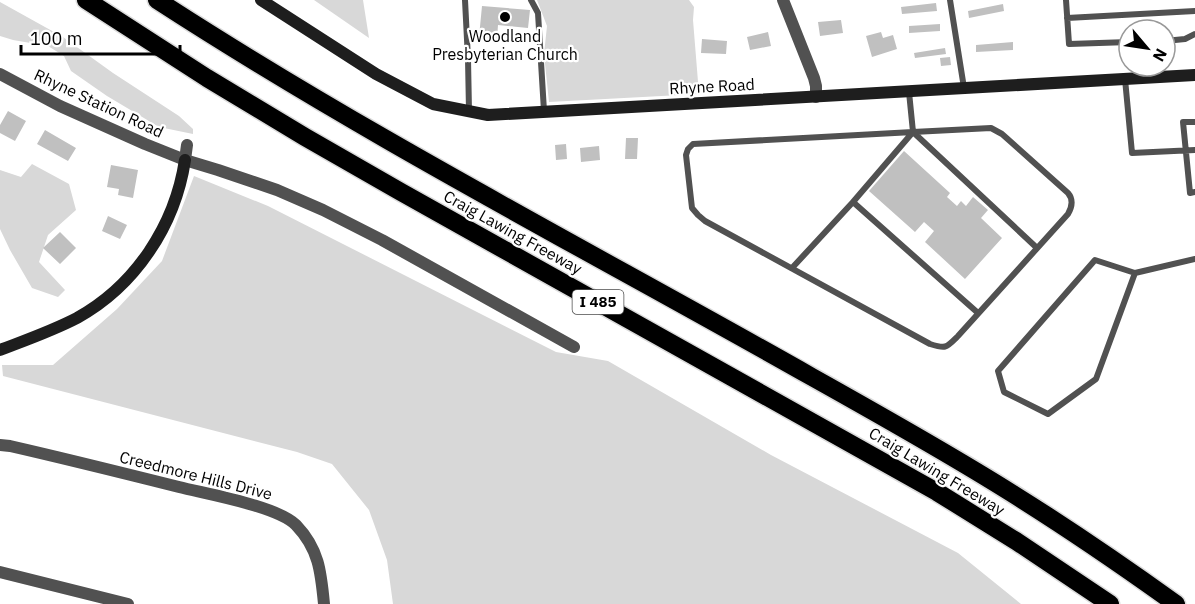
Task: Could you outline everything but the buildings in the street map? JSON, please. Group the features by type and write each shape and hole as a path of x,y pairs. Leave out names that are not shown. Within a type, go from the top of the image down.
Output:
{"highway":[{"name":"Craig Lawing Freeway","path":"86,0 207,78 305,137 937,492 1016,541 1110,604"},
{"name":"Craig Lawing Freeway","path":"157,0 263,67 414,156 943,451 1113,558 1176,604"}],"street":[{"name":"Rhyne Road","path":"261,0 376,74 433,104 488,115 1195,75"},
{"path":"783,0 814,78 816,97"},
{"name":"Rhyne Station Road","path":"0,75 60,106 146,144 185,160 278,190 323,210 574,346"},
{"path":"0,350 59,327 97,305 116,290 142,261 160,235 179,188 187,145"},
{"name":"Creedmore Hills Drive","path":"0,445 237,501 280,514 294,523 309,540 317,556 324,604"},
{"path":"0,572 128,604"}],"lane":[{"path":"465,0 469,111"},
{"path":"531,0 538,13 544,112"},
{"path":"950,0 964,89"},
{"path":"1066,0 1069,44 1117,42"},
{"path":"1067,18 1195,11"},
{"path":"1177,40 1195,34"},
{"path":"1125,79 1132,153 1195,150"},
{"path":"909,92 913,132 1037,248"},
{"path":"1195,122 1183,122 1190,193 1195,192"},
{"path":"991,128 1002,134 1071,197 1072,206 1068,214 948,346 942,348 930,344 698,215 692,208 686,155 693,144 913,132 991,128"},
{"path":"792,268 913,132"},
{"path":"1187,167 1195,166"},
{"path":"853,202 978,312"},
{"path":"1135,273 1096,378 1048,414 1004,392 998,371 1095,260 1135,273 1195,259"}],"shaded area":[{"path":"314,0 363,0 369,38"},
{"path":"537,0 689,0 694,7 699,94 549,102 544,54 547,26"},
{"path":"0,2 63,37 179,116 193,129 193,134 159,127 107,96 71,71 64,56 48,46 0,36"},
{"path":"32,164 69,184 76,210 48,235 39,262 65,290 58,297 32,288 0,229 0,170 21,177"},
{"path":"194,176 268,206 556,352 608,361 771,455 958,553 1021,604 393,604 387,560 369,510 332,464 297,452 3,376 2,365 53,365 117,309 162,261"}],"place":[{"name":"Woodland Presbyterian Church","path":"505,17"}]}
